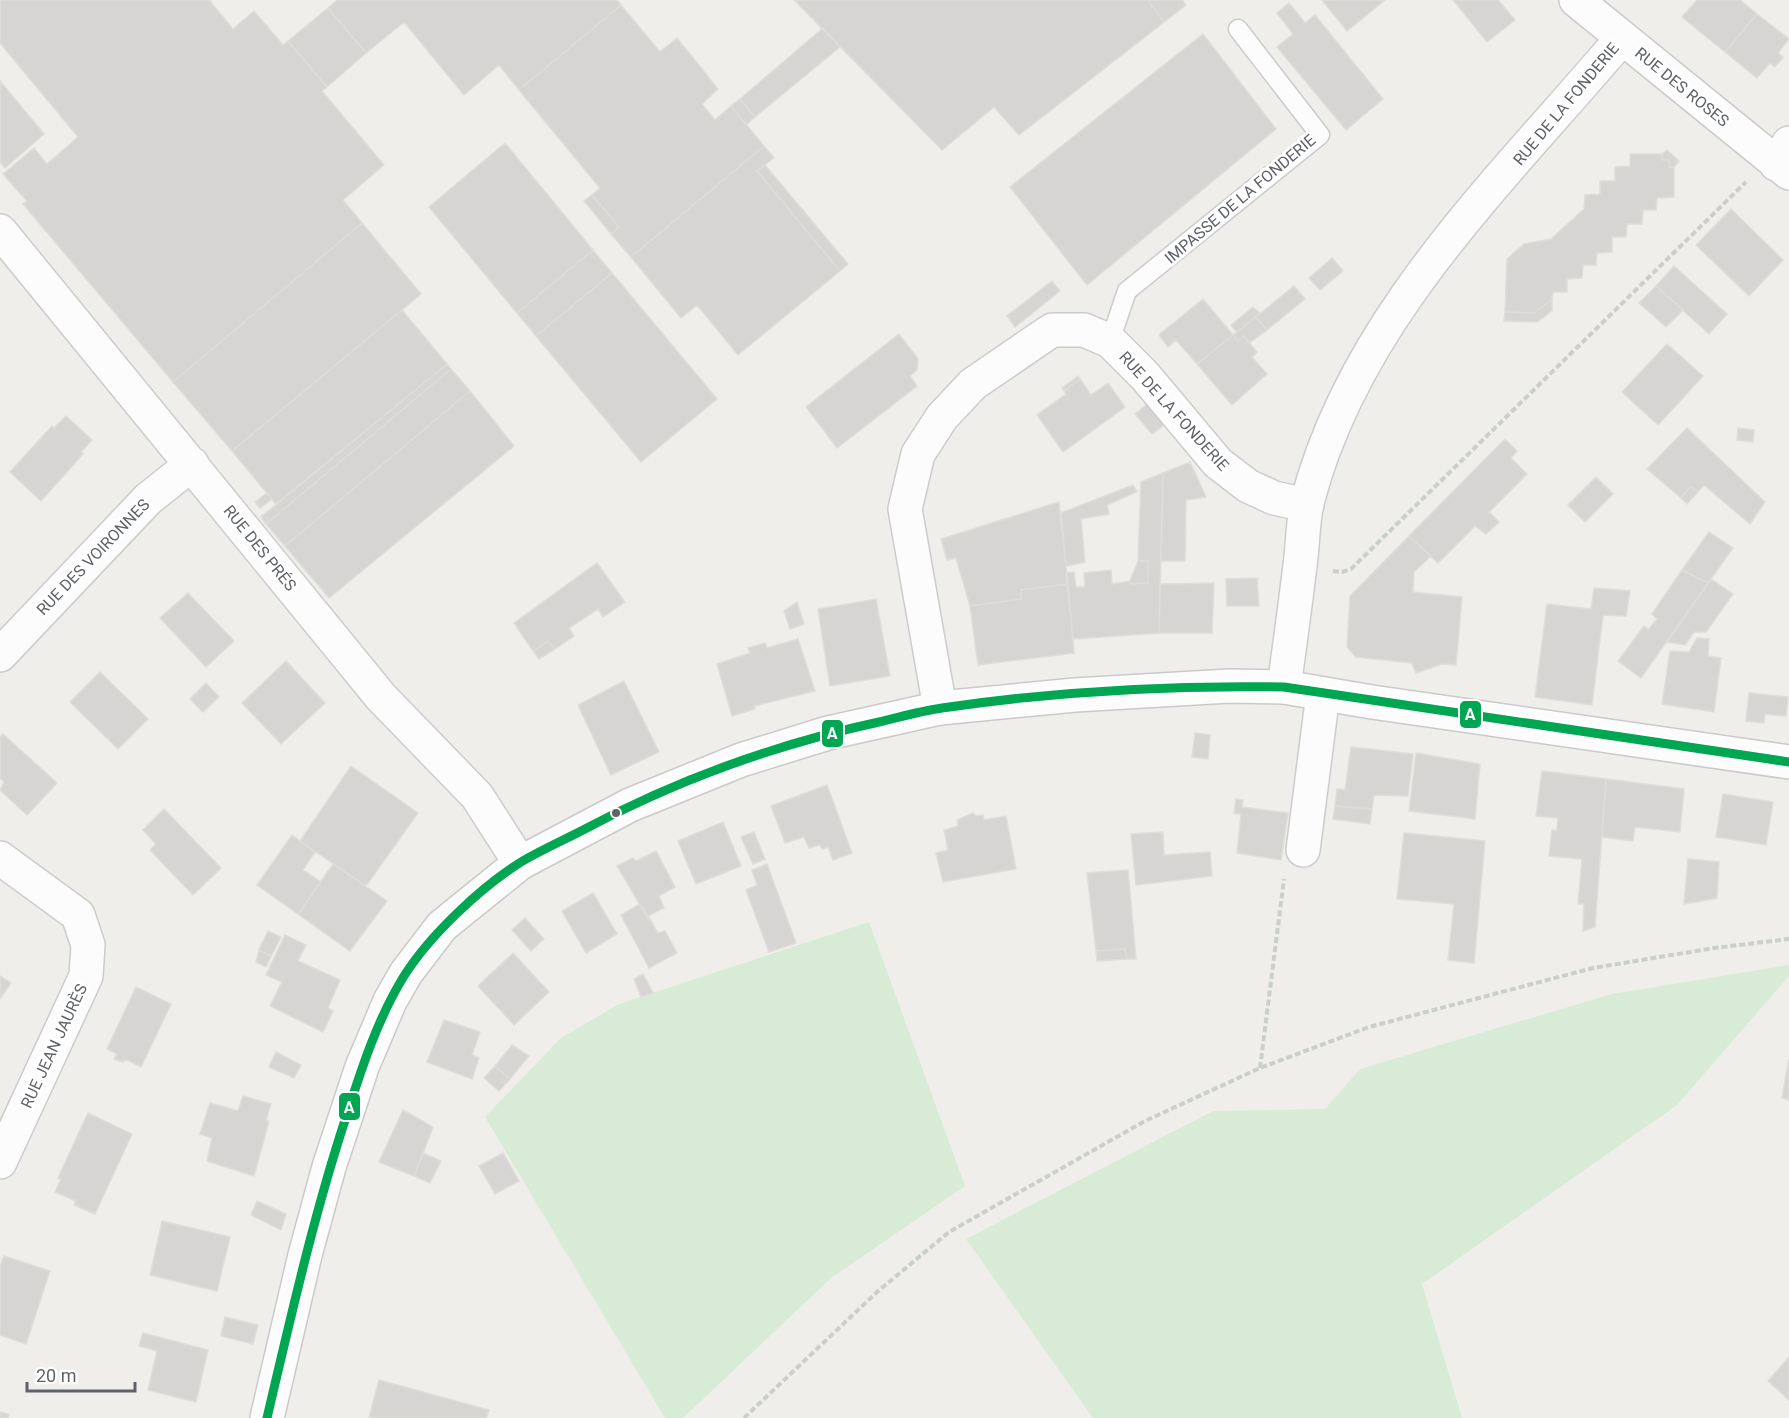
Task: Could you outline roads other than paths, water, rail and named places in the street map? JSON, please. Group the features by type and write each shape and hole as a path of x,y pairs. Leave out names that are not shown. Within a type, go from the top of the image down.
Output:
{"street":[{"name":"RUE DES ROSES","path":"1576,0 1622,38 1785,160"},
{"name":"RUE DE LA FONDERIE","path":"1284,687 1307,505 1320,459 1339,416 1396,311 1448,242 1622,38"},
{"name":"RUE DES PRÉS","path":"0,231 381,697 477,796 520,863"},
{"name":"RUE DE LA FONDERIE","path":"940,708 905,509 918,454 942,417 973,384 1052,330 1084,330 1110,341 1145,376 1218,463 1248,486 1274,498 1307,505"},
{"name":"RUE DES VOIRONNES","path":"0,655 148,499 192,464"},
{"path":"267,1418 305,1255 330,1167 362,1067 390,1001 406,973 442,926 520,863 630,805 741,760 828,733 940,708 1075,695 1229,686 1284,687 1789,762"},
{"path":"1303,850 1323,694"},
{"name":"RUE JEAN JAURÈS","path":"0,858 78,915 88,945 86,976 0,1162"}],"lane":[{"name":"IMPASSE DE LA FONDERIE","path":"1110,341 1127,291 1320,135 1238,30"}]}
